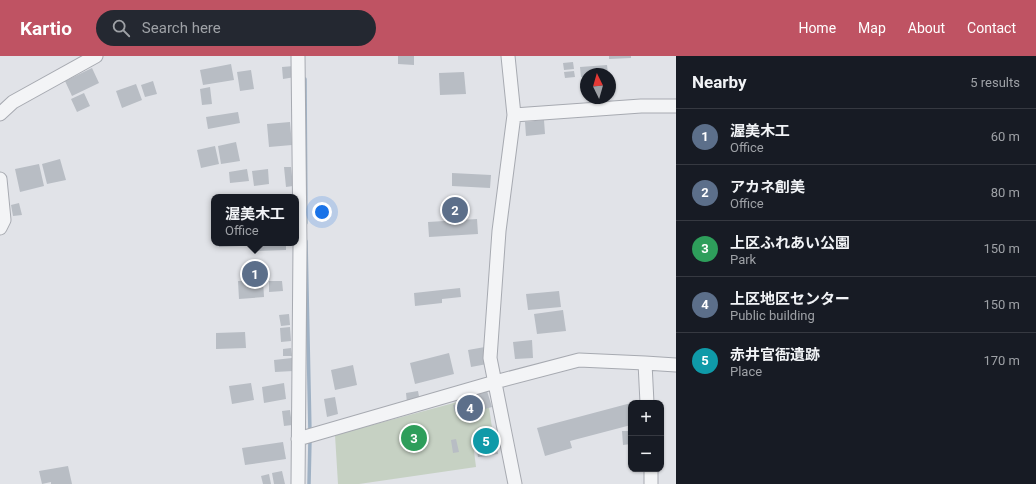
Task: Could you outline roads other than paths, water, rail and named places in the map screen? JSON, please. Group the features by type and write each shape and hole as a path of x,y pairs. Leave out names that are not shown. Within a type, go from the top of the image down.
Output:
{"street":[{"path":"0,114 13,102 96,56"},
{"path":"298,56 300,245 298,484"},
{"path":"508,56 514,115 499,231 490,358 515,484"},
{"path":"514,115 641,106 676,106"},
{"path":"0,179 4,220 0,228"},
{"path":"298,439 495,382 579,360 676,365"},
{"path":"646,363 647,400"},
{"path":"651,472 651,484"}],"waterway":[{"path":"305,79 306,223"},
{"path":"306,241 310,433"},
{"path":"309,484 310,439"}],"place":[{"name":"アカネ創美","path":"455,210"},
{"name":"渥美木工","path":"255,274"},
{"name":"上区地区センター","path":"470,408"},
{"name":"上区ふれあい公園","path":"414,438"},
{"name":"赤井官衙遺跡","path":"486,441"}]}
